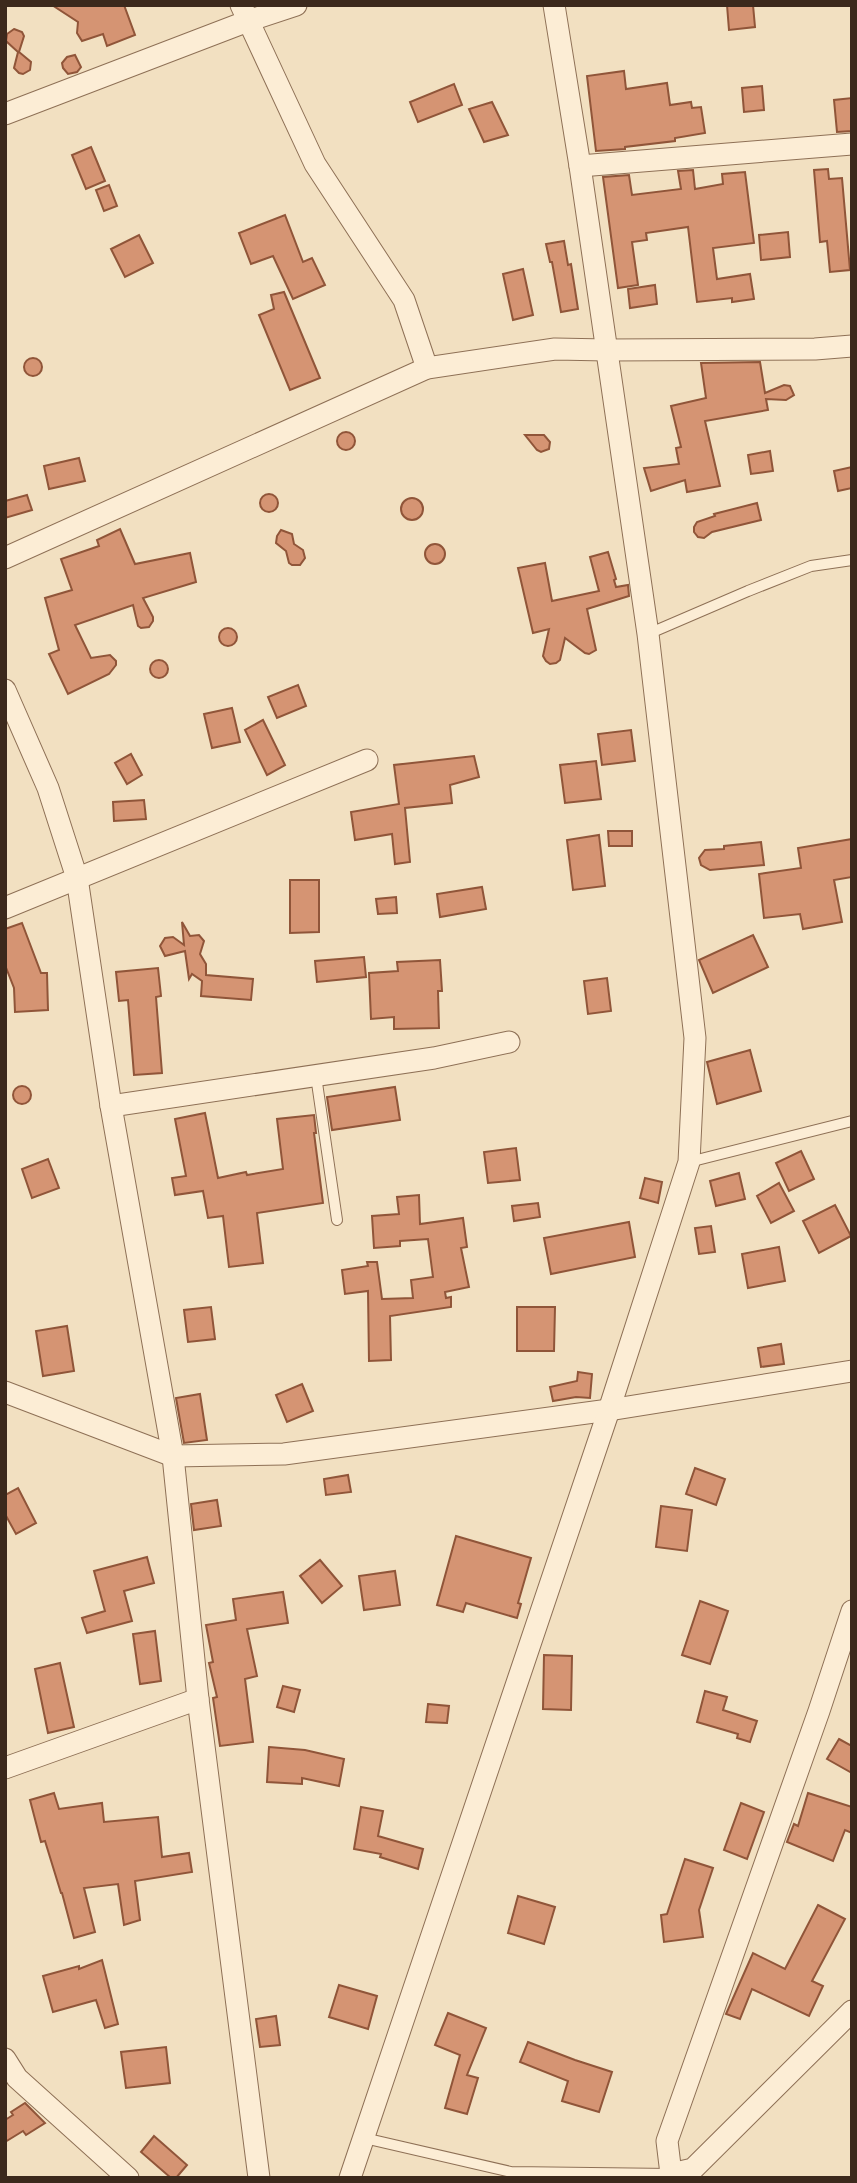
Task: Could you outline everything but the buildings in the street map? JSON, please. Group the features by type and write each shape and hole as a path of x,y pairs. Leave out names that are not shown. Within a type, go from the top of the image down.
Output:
{"street":[{"path":"6,112 245,13 296,5"},
{"path":"350,2178 609,1410 689,1162 695,1038 648,634 554,5"},
{"path":"245,13 315,164 404,300 428,368"},
{"path":"580,166 852,144"},
{"path":"5,558 428,368 555,349 815,349 852,346"},
{"path":"5,690 48,788 77,878 111,1106 173,1456 198,1699 259,2178"},
{"path":"5,908 367,760"},
{"path":"111,1106 434,1058 509,1042"},
{"path":"5,1392 173,1456 284,1454 609,1410 852,1371"},
{"path":"852,1611 667,2141 669,2176 692,2169 852,2011"},
{"path":"5,1768 198,1699"},
{"path":"5,2059 11,2080 128,2178"}],"lane":[{"path":"648,634 811,566 852,560"},
{"path":"316,1076 337,1220"},
{"path":"689,1162 852,1121"},
{"path":"364,2138 510,2172 669,2176"}]}
